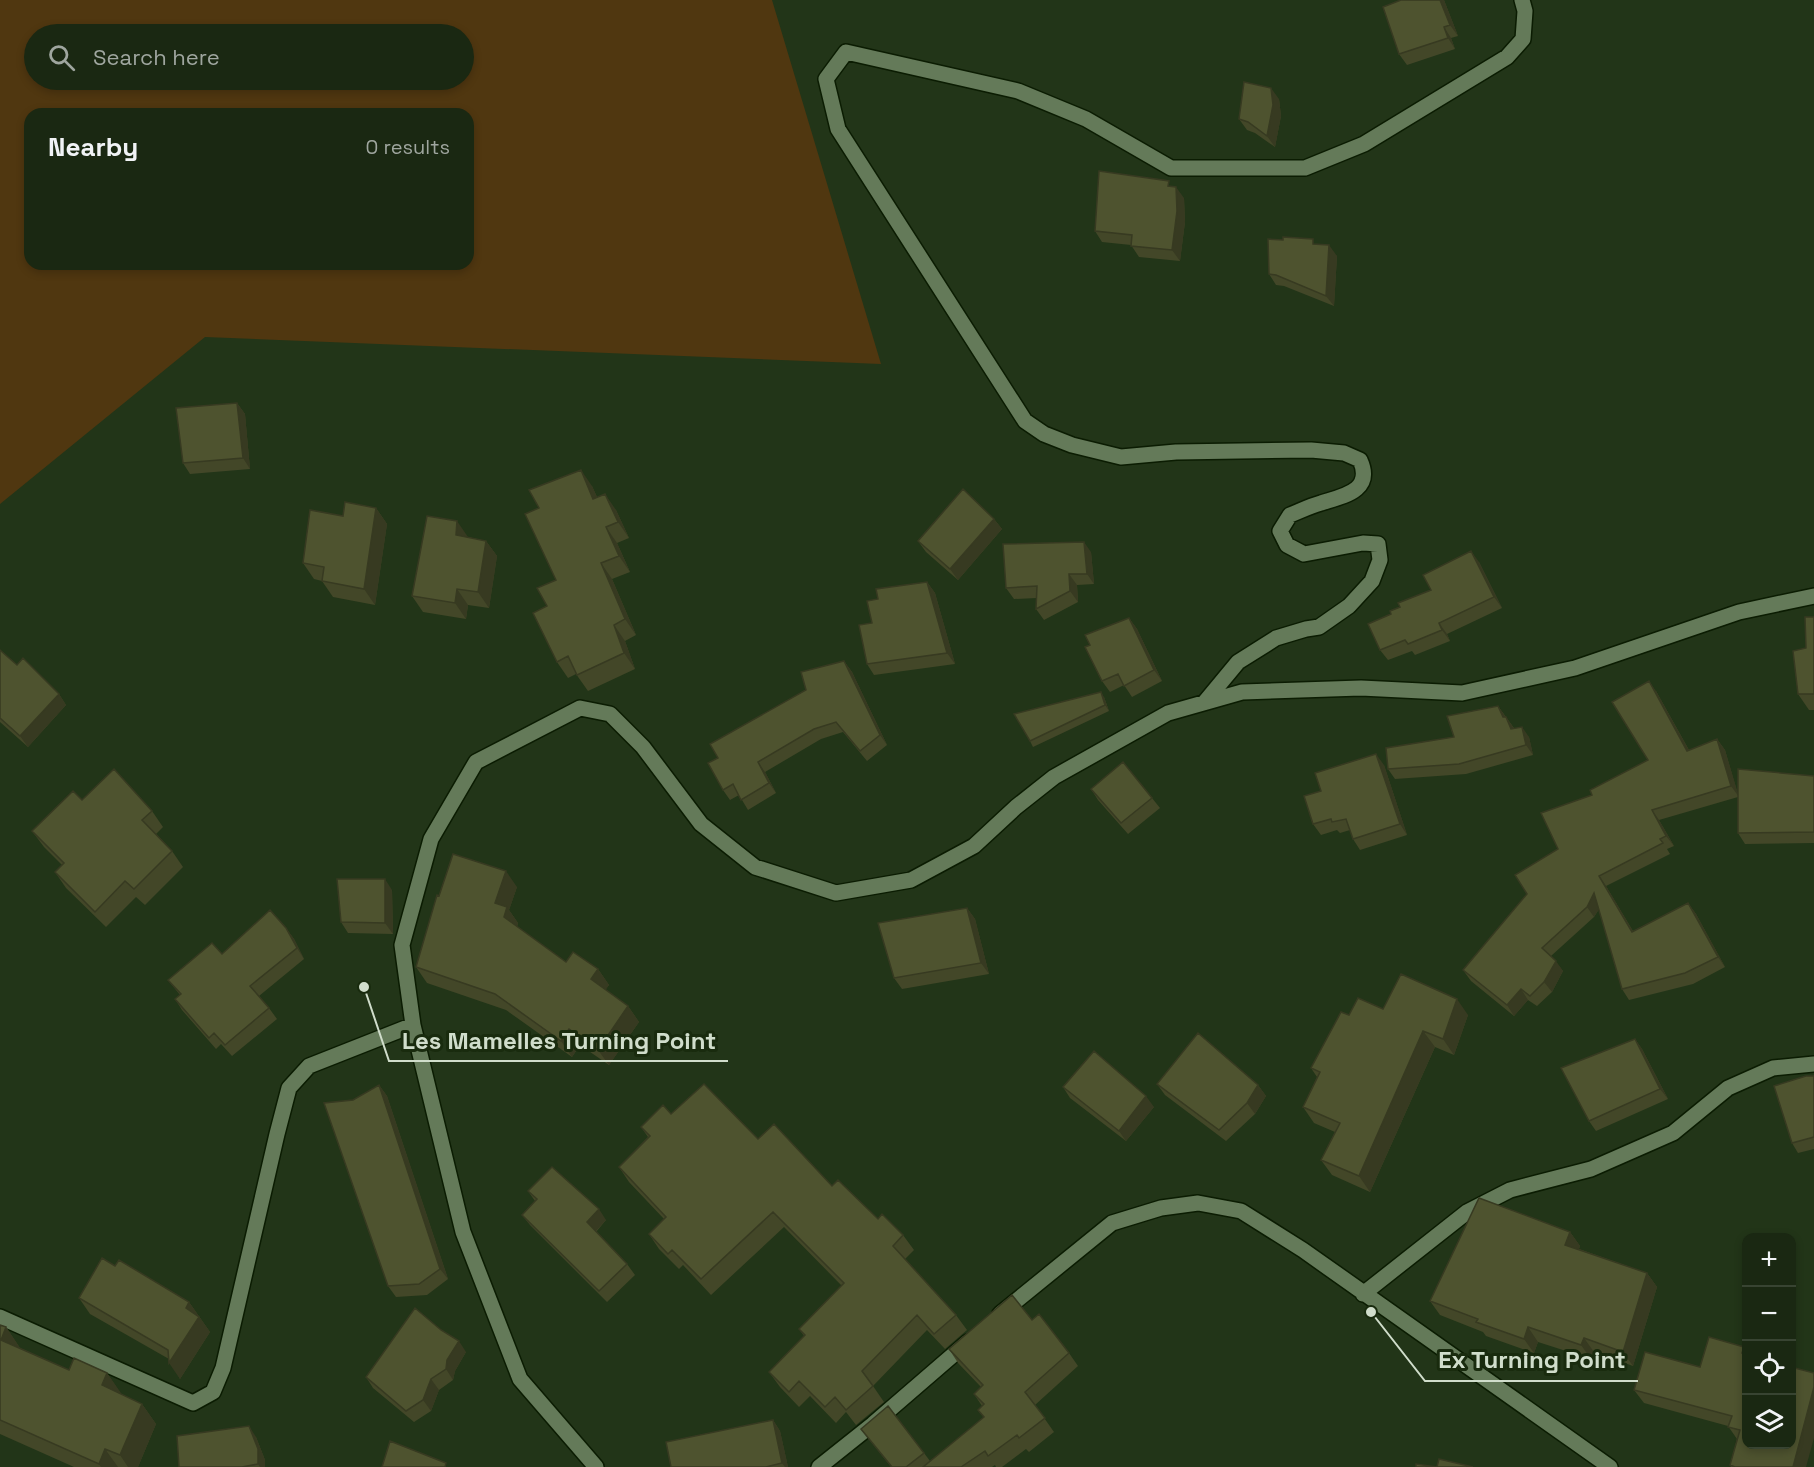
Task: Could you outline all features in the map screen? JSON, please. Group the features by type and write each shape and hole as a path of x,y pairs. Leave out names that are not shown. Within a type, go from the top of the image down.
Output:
{"street":[{"path":"1204,703 1238,662 1276,638 1306,628 1319,627 1349,606 1372,581 1380,560 1378,544 1363,543 1304,554 1287,546 1280,531 1290,515 1353,492 1362,481 1365,470 1360,460 1344,453 1311,450 1176,452 1121,457 1072,445 1044,434 1025,421 838,129 826,79 846,52 1018,91 1086,119 1172,168 1305,168 1365,144 1507,57 1523,39 1525,11 1522,0"},
{"path":"596,1467 520,1379 463,1232 413,1025 402,945 431,838 476,762 580,708 610,714 643,747 701,824 755,867 836,893 910,880 974,846 1016,807 1054,777 1168,713 1242,692 1361,688 1462,693 1575,668 1738,612 1814,596"},
{"path":"0,1317 193,1403 213,1392 223,1368 289,1088 309,1066 413,1025"},
{"path":"1363,1294 1467,1212 1510,1190 1591,1169 1674,1133 1728,1089 1773,1068 1814,1064"},
{"path":"819,1467 1112,1222 1161,1208 1198,1203 1240,1211 1303,1250 1610,1467"}],"shaded area":[{"path":"0,0 772,0 881,364 205,337 0,504"}],"building":[{"path":"1401,0 1440,0 1450,25 1444,27 1448,38 1399,54 1383,7"},
{"path":"1244,82 1271,88 1273,105 1267,136 1248,122 1239,119"},
{"path":"1099,171 1169,181 1168,186 1176,187 1177,211 1172,250 1131,246 1132,235 1095,231"},
{"path":"1283,237 1313,239 1313,244 1329,245 1326,296 1269,274 1268,239 1283,240"},
{"path":"237,403 243,458 183,463 176,408"},
{"path":"581,470 593,499 605,494 618,522 606,527 619,556 601,563 625,619 614,625 624,653 577,675 568,656 557,662 533,613 547,606 537,588 556,580 525,514 539,508 529,490"},
{"path":"963,489 994,519 950,569 918,541"},
{"path":"345,502 376,508 364,589 322,581 324,567 303,563 310,510 343,516"},
{"path":"427,516 457,521 456,535 486,541 478,592 457,589 455,603 412,596"},
{"path":"1084,542 1087,574 1069,574 1070,591 1036,609 1037,586 1006,588 1003,544"},
{"path":"1471,551 1494,597 1439,623 1442,630 1408,644 1405,640 1380,650 1368,624 1391,614 1390,611 1400,607 1398,603 1431,590 1423,575"},
{"path":"927,582 947,653 867,664 859,625 872,623 867,601 878,599 876,589"},
{"path":"1805,617 1814,617 1814,694 1798,694 1793,651 1806,648"},
{"path":"1129,618 1154,670 1124,686 1118,674 1102,681 1085,647 1090,645 1085,635"},
{"path":"0,650 17,665 23,658 59,694 20,736 0,718"},
{"path":"844,661 880,735 860,751 836,722 814,729 758,762 769,783 741,800 733,784 723,790 708,763 718,758 710,744 806,690 801,672"},
{"path":"1649,681 1687,751 1717,739 1731,786 1652,810 1666,836 1660,839 1663,843 1599,876 1632,932 1688,903 1718,957 1685,973 1622,989 1594,893 1587,907 1542,948 1556,961 1544,982 1530,996 1521,989 1507,1005 1463,970 1527,894 1515,875 1558,849 1541,813 1592,795 1590,790 1648,760 1612,702"},
{"path":"1101,692 1105,705 1030,741 1014,714"},
{"path":"1498,706 1511,729 1522,727 1526,745 1459,764 1388,769 1386,748 1454,737 1447,716"},
{"path":"1376,754 1400,824 1353,839 1346,819 1332,822 1331,819 1313,824 1304,796 1321,791 1315,773"},
{"path":"1123,762 1152,798 1121,823 1091,789"},
{"path":"114,769 152,811 142,820 172,851 134,889 125,881 95,912 55,872 64,863 32,831 73,791 82,800"},
{"path":"1738,769 1814,776 1814,832 1738,833"},
{"path":"453,854 506,871 495,903 507,907 504,917 566,962 573,952 598,969 591,979 628,1006 598,1050 569,1029 561,1041 495,994 416,967 437,895 439,896"},
{"path":"337,879 385,879 385,923 341,922"},
{"path":"967,908 981,963 894,978 878,923"},
{"path":"270,910 286,928 297,948 250,986 269,1008 225,1045 214,1033 209,1038 175,999 181,994 168,980 212,943 222,954"},
{"path":"1401,974 1457,999 1443,1039 1423,1031 1359,1176 1321,1160 1340,1123 1303,1107 1320,1072 1311,1068 1341,1012 1349,1015 1358,998 1383,1009"},
{"path":"1198,1033 1258,1085 1247,1103 1219,1130 1157,1084"},
{"path":"1635,1039 1660,1089 1589,1121 1561,1068"},
{"path":"1094,1051 1146,1096 1119,1131 1063,1087"},
{"path":"1806,1076 1814,1076 1814,1137 1792,1143 1774,1086"},
{"path":"704,1084 758,1139 774,1124 832,1186 838,1180 878,1219 882,1214 903,1235 893,1246 956,1315 934,1334 917,1315 862,1371 873,1386 846,1410 835,1397 825,1407 799,1381 789,1392 769,1372 805,1335 799,1329 844,1283 773,1212 701,1279 672,1250 668,1254 649,1234 666,1217 619,1167 650,1136 641,1127 663,1105 671,1114"},
{"path":"379,1085 440,1269 419,1284 388,1286 324,1103 353,1100"},
{"path":"552,1167 599,1209 587,1222 627,1264 599,1291 522,1215 537,1199 528,1191"},
{"path":"1479,1198 1570,1232 1565,1245 1647,1273 1623,1352 1584,1338 1581,1345 1528,1327 1524,1339 1476,1322 1478,1319 1430,1301"},
{"path":"102,1258 115,1266 119,1260 189,1302 186,1308 199,1317 169,1363 168,1350 79,1298"},
{"path":"1012,1295 1032,1320 1039,1314 1069,1353 1025,1392 1045,1418 1019,1438 1017,1435 988,1456 985,1451 961,1467 923,1467 984,1417 978,1410 984,1404 974,1394 983,1385 949,1349"},
{"path":"415,1308 441,1330 459,1341 447,1360 446,1369 431,1379 423,1400 406,1411 366,1377"},
{"path":"0,1325 6,1327 1,1340 69,1370 74,1358 107,1373 102,1385 142,1404 120,1455 105,1449 99,1464 0,1420"},
{"path":"1709,1337 1742,1346 1742,1449 1796,1449 1796,1368 1814,1373 1814,1387 1793,1467 1735,1467 1730,1465 1740,1430 1728,1427 1732,1416 1634,1390 1645,1352 1700,1367"},
{"path":"888,1406 924,1453 906,1467 892,1467 861,1429"},
{"path":"773,1420 782,1463 766,1467 671,1467 666,1442"},
{"path":"249,1426 258,1449 258,1464 242,1467 179,1467 177,1436"},
{"path":"390,1441 446,1463 445,1467 382,1467"},
{"path":"1439,1459 1473,1467 1437,1467"},
{"path":"1416,1464 1437,1467 1416,1467"}],"place":[{"name":"Les Mamelles Turning Point","path":"364,987"},
{"name":"Ex Turning Point","path":"1371,1312"}]}
